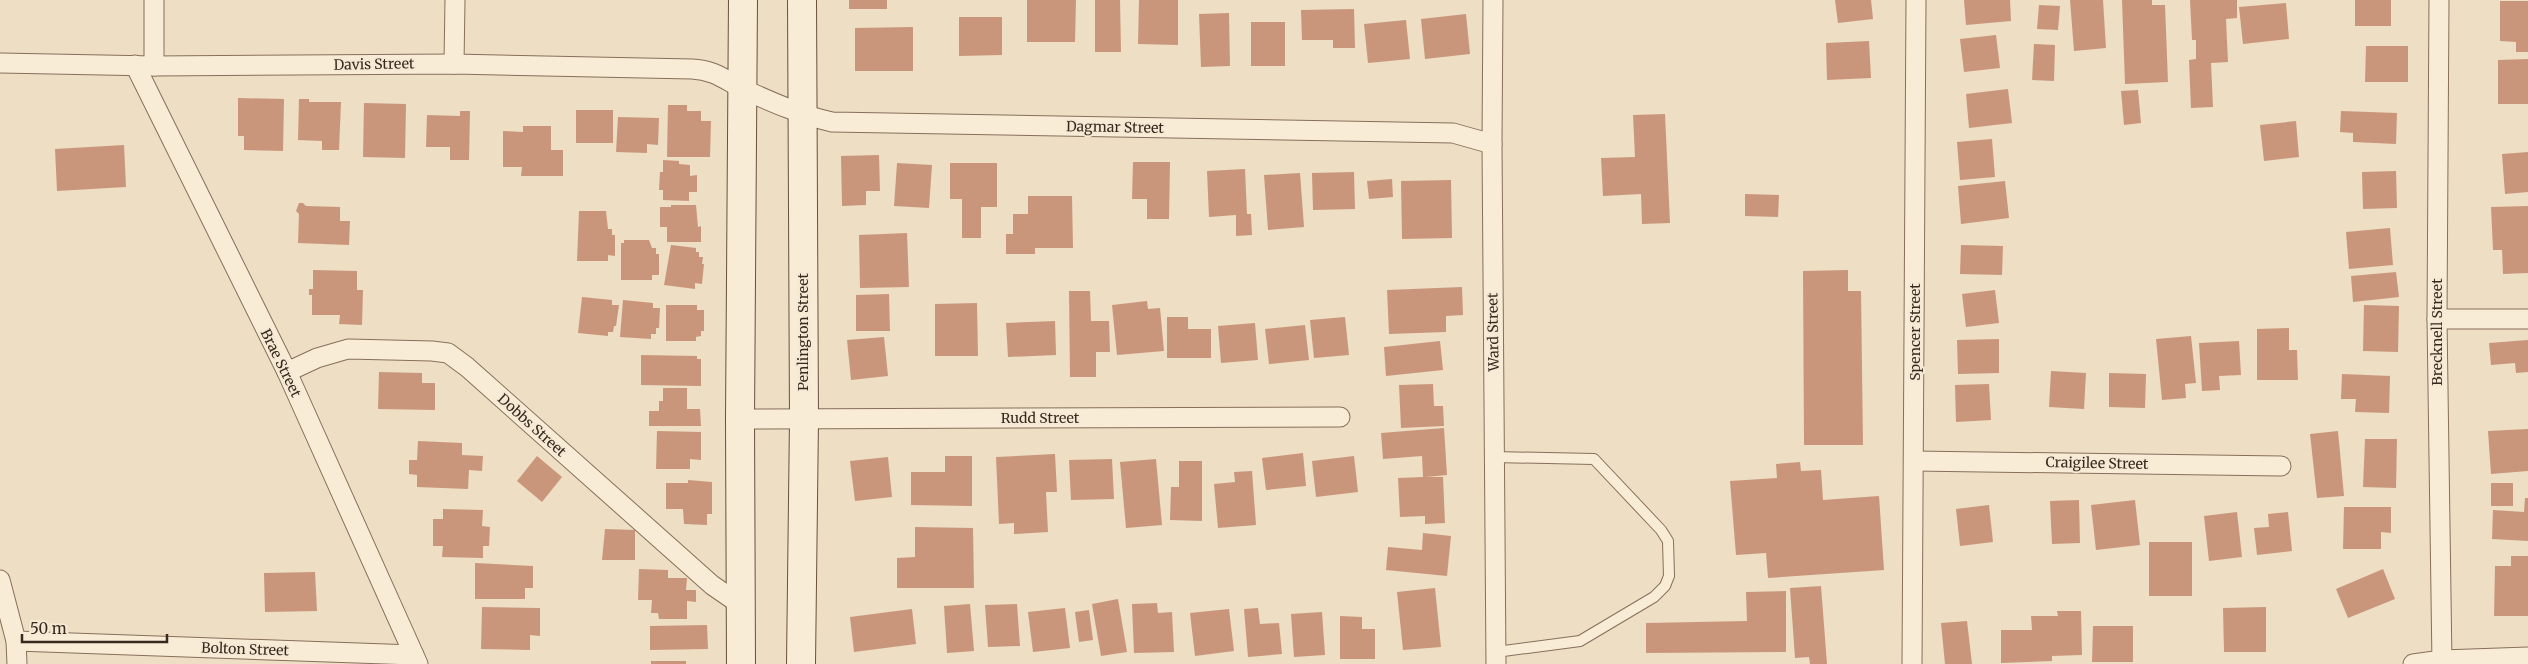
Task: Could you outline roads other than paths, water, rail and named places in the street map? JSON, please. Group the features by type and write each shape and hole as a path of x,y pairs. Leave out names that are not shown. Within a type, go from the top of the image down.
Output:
{"street":[{"path":"145,66 154,0"},
{"path":"454,64 455,0"},
{"path":"741,664 740,420 743,0"},
{"name":"Penlington Street","path":"802,0 804,419 802,664"},
{"name":"Ward Street","path":"1494,0 1492,144 1496,658"},
{"name":"Spencer Street","path":"1912,664 1916,0"},
{"name":"Brecknell Street","path":"2439,0 2436,319 2442,662"},
{"name":"Davis Street","path":"0,64 145,66 454,64 709,70 742,89"},
{"name":"Brae Street","path":"145,66 416,660"},
{"name":"Dagmar Street","path":"742,89 802,115 832,122 1453,133 1492,144"},
{"path":"2436,319 2528,319"},
{"name":"Dobbs Street","path":"286,372 317,358 348,349 432,350 448,353 467,367 712,585 741,605"},
{"name":"Rudd Street","path":"740,420 1340,417"},
{"name":"Craigilee Street","path":"1914,461 2281,466"},
{"path":"0,580 16,641 17,664"},
{"name":"Bolton Street","path":"16,641 416,660"},
{"path":"2413,664 2528,657"}],"lane":[{"path":"1494,457 1594,459 1661,530 1668,541 1670,564 1669,576 1664,586 1654,597 1580,641 1496,658"}]}
